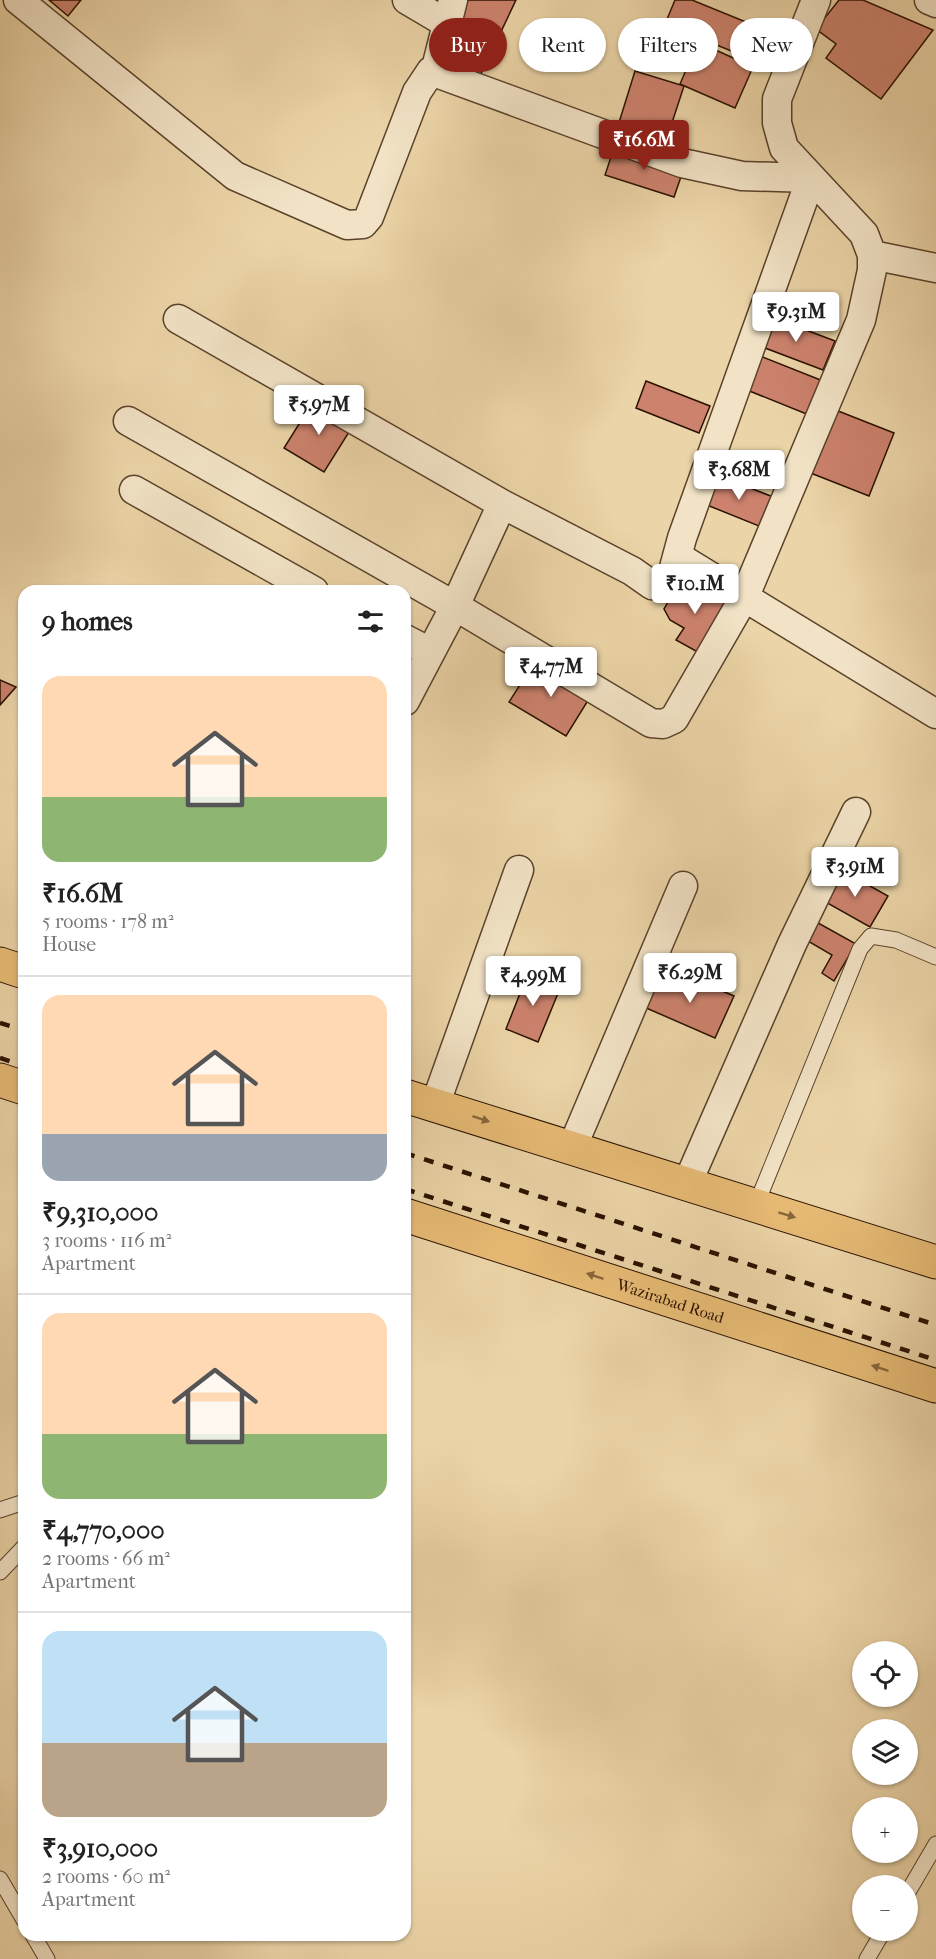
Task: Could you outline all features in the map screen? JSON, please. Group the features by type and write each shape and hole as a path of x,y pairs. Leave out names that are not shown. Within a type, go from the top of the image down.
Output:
{"highway":[{"path":"0,964 18,970"},
{"path":"0,1080 18,1086"},
{"path":"420,1100 936,1262"},
{"name":"Wazirabad Road","path":"411,1217 936,1386"}],"street":[{"path":"18,0 235,176 347,225 363,224 369,217 417,92 429,72"},
{"path":"407,0 449,12"},
{"path":"128,421 455,606 651,723 663,724 674,719 745,596 861,320 872,270 872,255 864,234 784,148 777,123 777,99 816,0"},
{"path":"929,0 936,3"},
{"path":"435,72 682,163 742,176 811,178"},
{"path":"178,319 502,504 632,571 652,585 672,575 811,178"},
{"path":"872,255 936,268"},
{"path":"134,490 282,583"},
{"path":"411,688 455,606 502,504"},
{"path":"677,556 936,714"},
{"path":"411,642 430,652"},
{"path":"687,1184 792,944 856,812"},
{"path":"420,1100 519,870"},
{"path":"572,1148 683,886"}],"lane":[{"path":"756,1206 860,949 871,936 896,940 936,957"},
{"path":"0,1510 18,1504"},
{"path":"0,1572 18,1553"},
{"path":"918,1875 936,1844"},
{"path":"0,1879 18,1910"},
{"path":"36,1941 47,1959"},
{"path":"867,1959 878,1941"}],"building":[{"path":"49,0 81,0 68,16"},
{"path":"468,0 516,0 507,19 460,18"},
{"path":"675,0 692,0 736,18 730,18 730,50 718,46 718,18 668,18"},
{"path":"839,0 863,0 933,30 881,99 826,58 836,44 816,29"},
{"path":"718,51 730,57 730,72 751,72 735,108 680,84 685,72 718,72"},
{"path":"461,72 482,72 478,80"},
{"path":"635,72 684,86 665,144 617,129"},
{"path":"615,145 684,168 674,197 605,175"},
{"path":"769,316 835,341 823,370 757,345"},
{"path":"755,354 828,383 814,417 742,388"},
{"path":"646,381 710,406 699,433 636,408"},
{"path":"314,400 354,424 324,472 284,448"},
{"path":"828,407 894,433 869,496 803,470"},
{"path":"714,474 776,498 764,528 702,503"},
{"path":"681,579 730,606 703,655 676,640 684,628 670,620 664,609"},
{"path":"535,661 592,694 566,736 509,702"},
{"path":"0,680 16,687 0,705"},
{"path":"840,869 888,896 870,927 822,900"},
{"path":"811,919 856,944 834,981 822,973 832,955 801,937"},
{"path":"528,973 561,986 538,1042 506,1029"},
{"path":"658,974 685,986 689,977 734,996 715,1038 644,1007"}],"railway":[{"path":"0,1023 18,1028"},
{"path":"0,1058 18,1064"},
{"path":"411,1155 936,1325"},
{"path":"411,1191 936,1360"}]}
